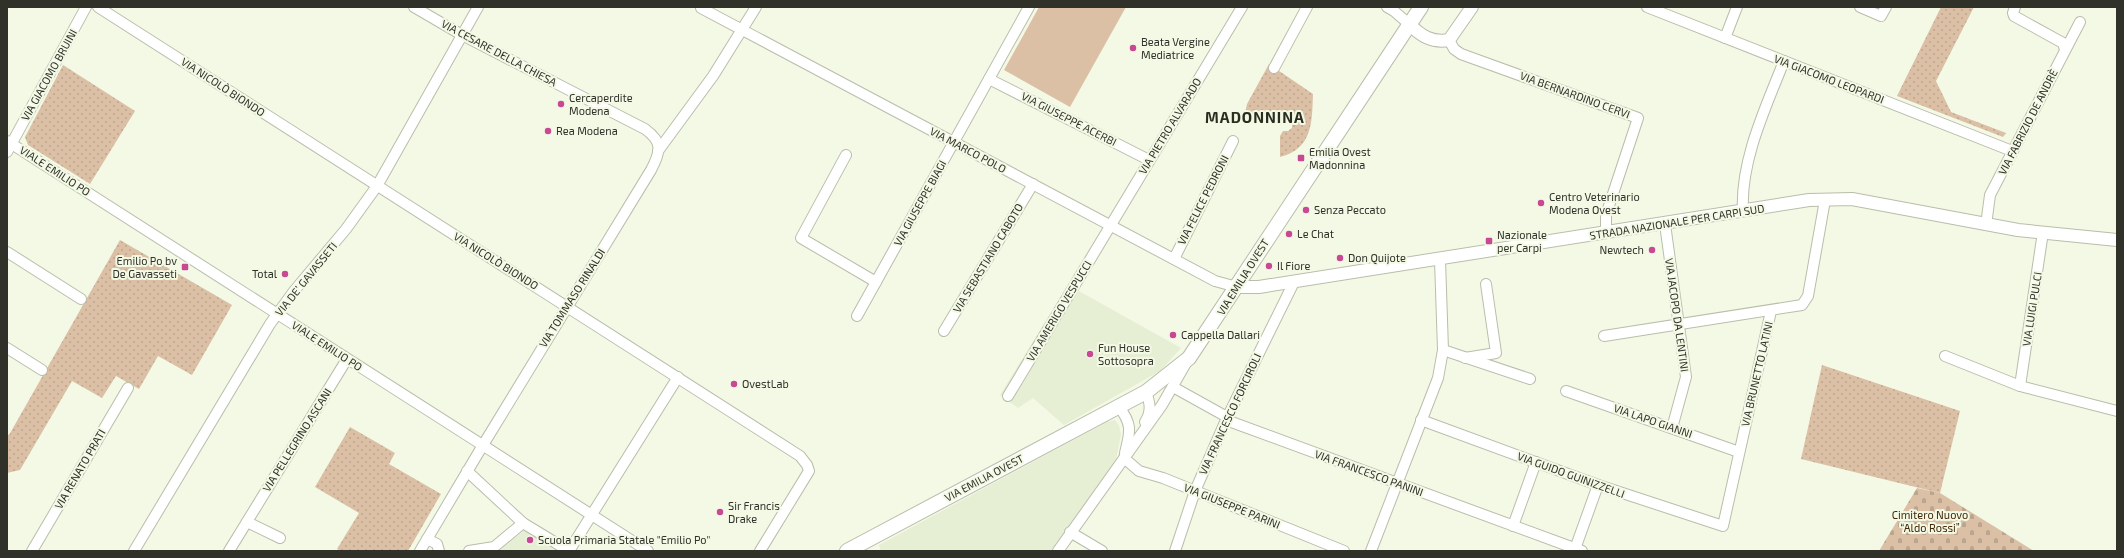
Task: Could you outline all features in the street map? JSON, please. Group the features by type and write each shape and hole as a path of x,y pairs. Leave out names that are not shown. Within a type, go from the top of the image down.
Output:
{"main road":[{"name":"VIA EMILIA OVEST","path":"850,549 1146,392 1189,358 1421,7"}],"street":[{"name":"VIA GIACOMO BRUINI","path":"9,146 86,7"},
{"name":"VIA NICOLÒ BIONDO","path":"98,7 377,186 567,305 800,456 807,465 809,471 760,551"},
{"name":"VIA CESARE DELLA CHIESA","path":"414,7 462,35 644,130 654,136 658,143 658,151"},
{"name":"VIA DE’ GAVASSETI","path":"134,551 278,314 294,291 346,229 377,186 478,7"},
{"name":"VIA TOMMASO RINALDI","path":"420,551 482,444 651,170 658,151 714,76 756,7"},
{"name":"VIA GIUSEPPE BIAGI","path":"857,316 1030,7"},
{"name":"VIA PIETRO ALVARADO","path":"1110,226 1242,7"},
{"path":"1274,68 1307,7"},
{"path":"1387,7 1394,11 1421,36 1428,39 1449,40 1472,7"},
{"name":"VIA GIACOMO LEOPARDI","path":"1647,7 2012,152"},
{"path":"1725,38 1737,7"},
{"path":"1860,7 1881,16 1886,7"},
{"path":"2015,7 2013,13 2014,16 2063,43 2066,50"},
{"name":"VIA MARCO POLO","path":"701,8 1215,282 1237,287"},
{"name":"VIA FABRIZIO DE ANDRÈ","path":"1986,225 1990,195 2080,22"},
{"name":"VIA BERNARDINO CERVI","path":"1449,40 1454,49 1462,54 1638,118 1606,215 1606,233"},
{"path":"1743,211 1742,192 1756,133 1784,61"},
{"name":"VIA GIUSEPPE ACERBI","path":"989,79 1149,160"},
{"name":"VIA FELICE PEDRONI","path":"1174,259 1233,141"},
{"name":"VIALE EMILIO PO","path":"9,146 278,314 648,551"},
{"path":"846,155 801,238 876,282"},
{"name":"VIA SEBASTIANO CABOTO","path":"944,331 1033,184"},
{"name":"STRADA NAZIONALE PER CARPI SUD","path":"1237,287 1249,288 1440,260 1809,200 1852,199 1986,225 2117,240"},
{"name":"VIA BRUNETTO LATINI","path":"1723,526 1771,311 1802,305 1808,296 1825,200"},
{"name":"VIA JACOPO DA LENTINI","path":"1665,224 1686,377 1672,428"},
{"name":"VIA AMERIGO VESPUCCI","path":"1008,396 1110,226"},
{"name":"VIA LUIGI PULCI","path":"2020,386 2043,232"},
{"path":"7,252 81,299"},
{"path":"1371,551 1396,483 1438,378 1443,350 1440,260"},
{"name":"VIA FRANCESCO FORCIROLI","path":"1175,551 1195,491 1226,418 1294,282"},
{"path":"1465,358 1496,353 1486,284"},
{"path":"1604,336 1771,311"},
{"path":"7,348 42,370"},
{"path":"1443,350 1530,379"},
{"path":"1945,356 2020,386 2117,411"},
{"path":"1058,551 1173,387 1189,358"},
{"name":"VIA PELLEGRINO ASCANI","path":"229,551 347,359"},
{"path":"467,471 523,523 569,551 678,377"},
{"name":"VIA FRANCESCO PANINI","path":"1173,387 1226,418 1578,550 1598,485"},
{"name":"VIA RENATO PRATI","path":"32,551 128,388"},
{"name":"VIA LAPO GIANNI","path":"1566,391 1739,452"},
{"path":"1124,458 1149,416 1150,404 1146,392"},
{"path":"1119,407 1127,417 1131,430 1124,458"},
{"name":"VIA GUIDO GUINIZZELLI","path":"1421,420 1598,485 1723,526"},
{"name":"VIA GIUSEPPE PARINI","path":"1124,458 1139,471 1195,491 1344,551"},
{"path":"1513,526 1536,462"},
{"path":"247,522 280,538"},
{"path":"469,551 494,547 523,523"},
{"path":"1070,532 1102,551"},
{"path":"427,540 437,544 439,551"}],"shaded area":[{"path":"1068,285 1181,348 1160,371 1064,425 1033,398 1018,408 1000,395"},
{"path":"1115,420 1119,426 1121,434 1116,460 1054,551 881,551 879,545 1107,422"},
{"name":"Scuola Primaria Statale \"Emilio Po\"","path":"526,529 547,540 545,544 556,551 498,551"}],"green space":[{"path":"1039,7 1126,7 1070,107 1004,70"},
{"path":"1941,7 1974,7 1936,81 1951,112 2006,133 2003,137 1897,96"},
{"path":"1269,64 1313,94 1311,124 1305,141 1299,148 1280,157 1280,136 1283,131 1288,131 1292,128 1292,124 1288,121 1287,115 1245,114 1247,104"},
{"path":"63,65 135,111 90,184 28,145 25,137"},
{"path":"120,240 232,305 192,375 158,356 139,389 116,376 102,398 72,381 20,470 7,473 7,434 9,435"},
{"path":"1822,365 1960,411 1940,493 1801,459"},
{"path":"350,427 395,453 389,464 441,494 408,551 340,551 337,549 359,513 315,487"},
{"name":"Cimitero Nuovo “Aldo Rossi”","path":"1917,488 1940,493 2034,551 1879,551"}],"place":[{"name":"Beata Vergine Mediatrice","path":"1133,48"},
{"name":"Cercaperdite Modena","path":"561,104"},
{"name":"Rea Modena","path":"548,131"},
{"name":"Emilia Ovest Madonnina","path":"1301,158"},
{"name":"Centro Veterinario Modena Ovest","path":"1541,203"},
{"name":"Senza Peccato","path":"1306,210"},
{"name":"Le Chat","path":"1289,234"},
{"name":"Nazionale per Carpi","path":"1489,241"},
{"name":"Newtech","path":"1652,250"},
{"name":"Don Quijote","path":"1340,258"},
{"name":"Il Fiore","path":"1269,266"},
{"name":"Emilio Po bv De Gavasseti","path":"185,267"},
{"name":"Total","path":"285,274"},
{"name":"Cappella Dallari","path":"1173,335"},
{"name":"Fun House Sottosopra","path":"1090,354"},
{"name":"OvestLab","path":"734,384"},
{"name":"Sir Francis Drake","path":"720,512"},
{"name":"Scuola Primaria Statale \"Emilio Po\"","path":"530,540"}],"district":[{"name":"MADONNINA","path":"1255,118"}]}
